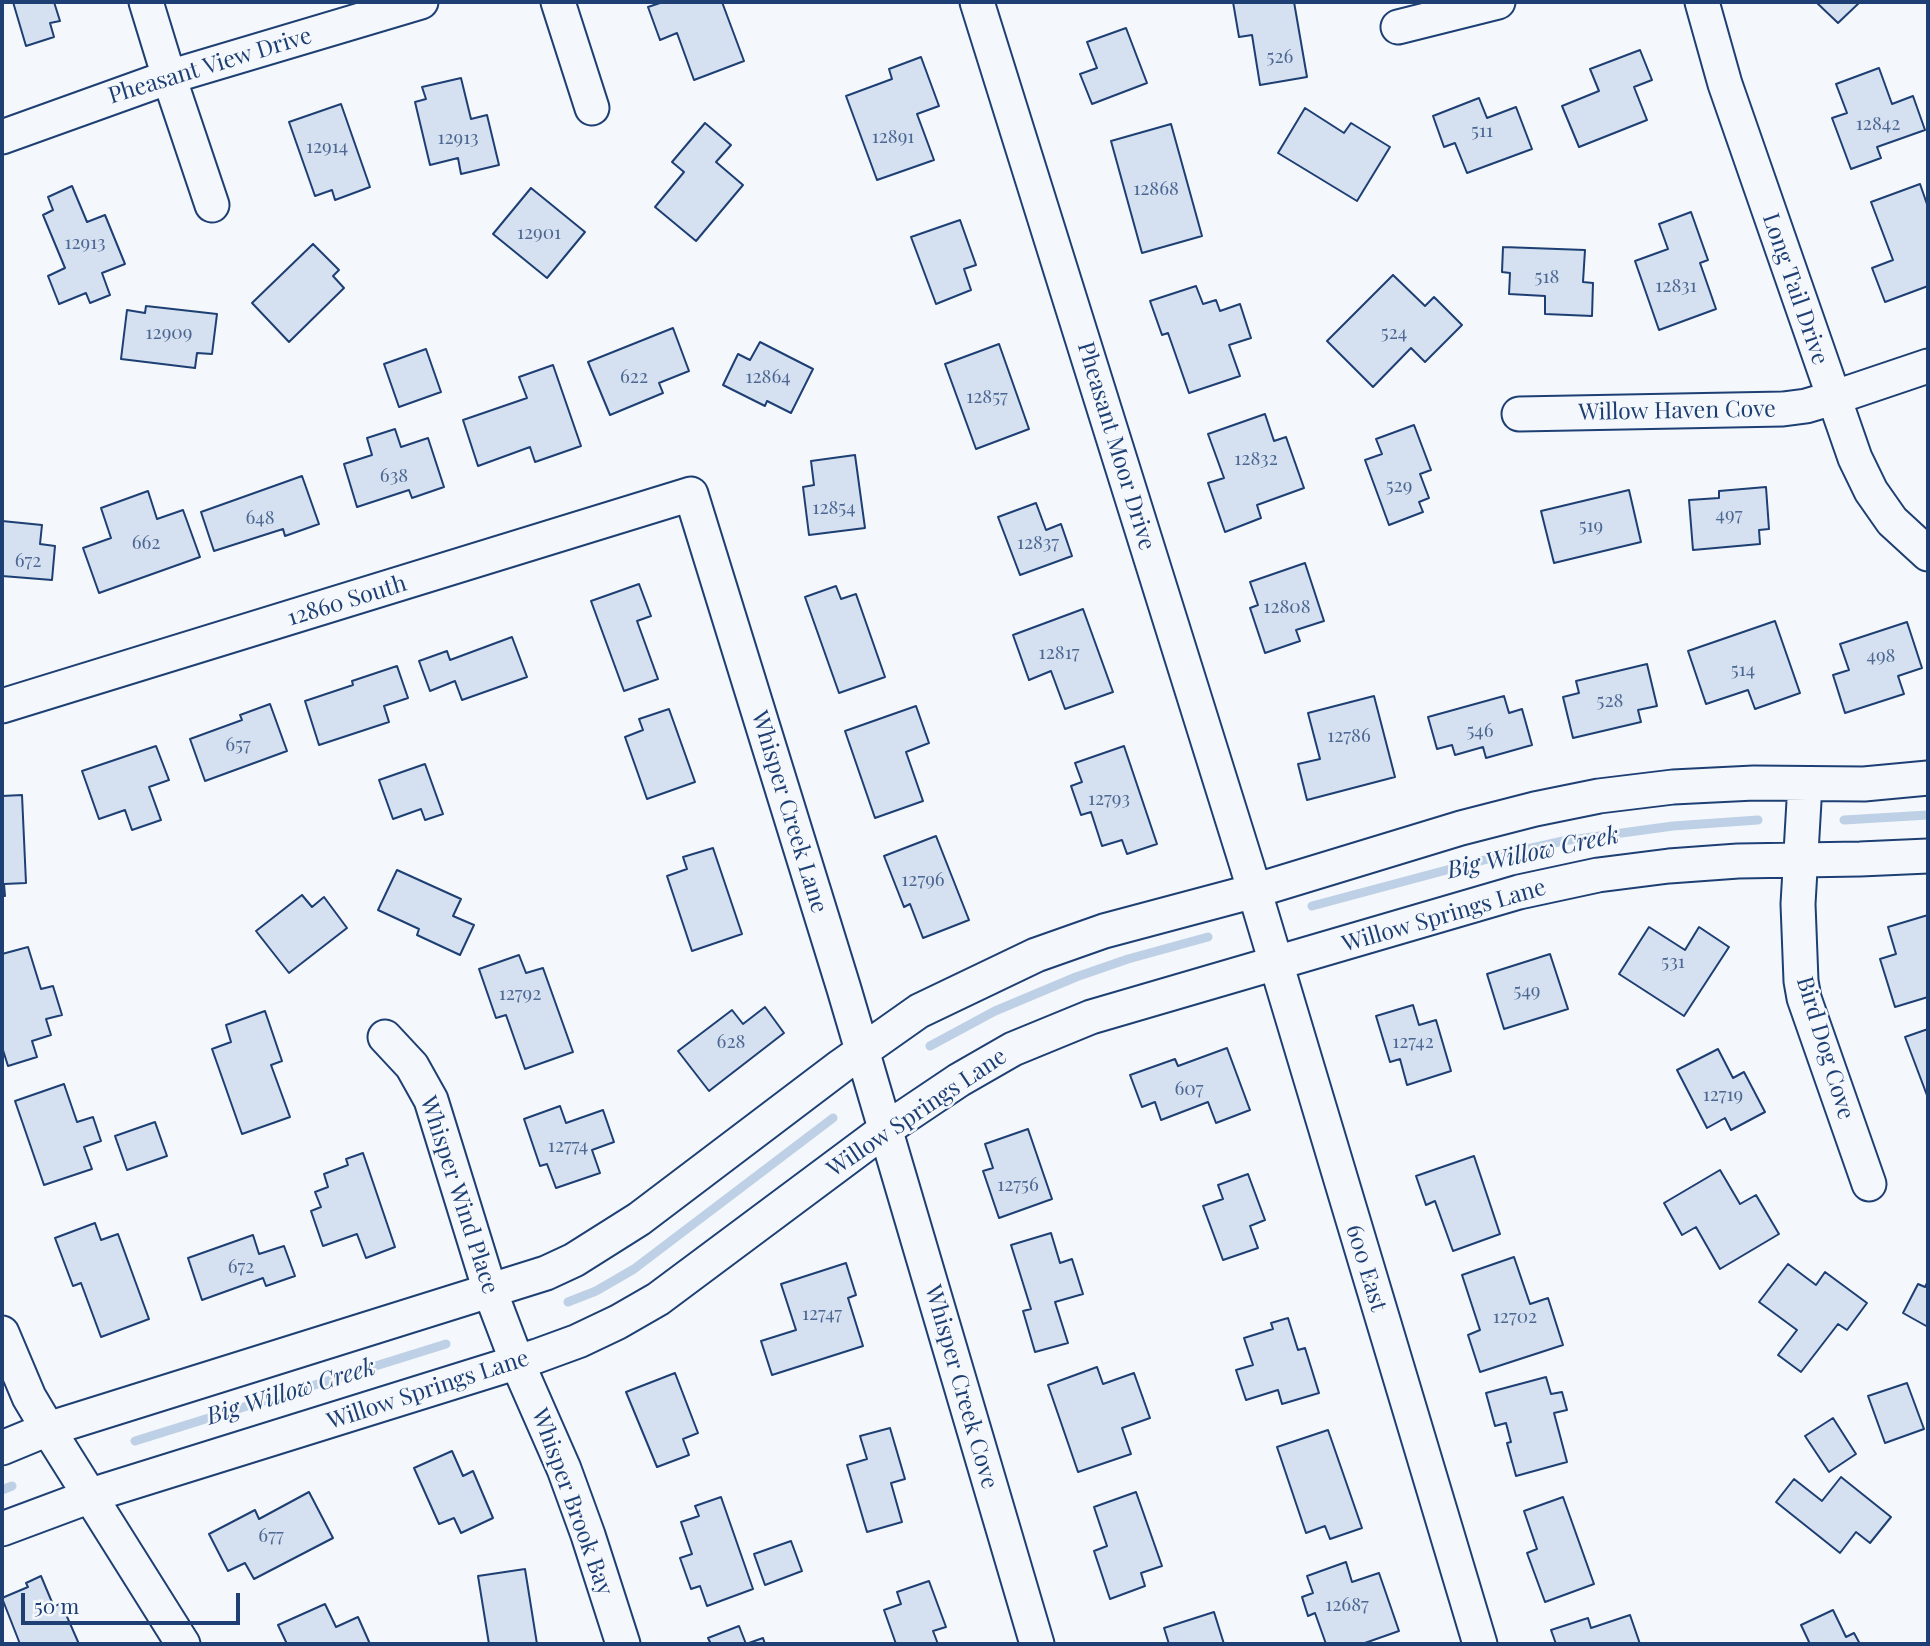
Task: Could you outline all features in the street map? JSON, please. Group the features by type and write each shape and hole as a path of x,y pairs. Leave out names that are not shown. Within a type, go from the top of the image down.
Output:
{"street":[{"path":"146,2 212,205"},
{"name":"Pheasant View Drive","path":"2,137 169,77 421,2"},
{"path":"558,2 592,108"},
{"name":"Pheasant Moor Drive","path":"977,2 1254,891"},
{"path":"1398,27 1498,2"},
{"name":"Long Tail Drive","path":"1702,2 1725,84 1855,458 1871,491 1892,521 1928,554"},
{"name":"Willow Haven Cove","path":"1519,414 1755,411 1806,406 1928,366"},
{"name":"12860 South","path":"2,706 691,494"},
{"name":"Whisper Creek Lane","path":"691,494 886,1129"},
{"path":"2,1448 48,1429 490,1291 546,1273 575,1260 621,1231 919,1011 1036,955 1104,931 1254,891 1461,828 1535,808 1599,796 1673,787 1864,783 1928,778"},
{"name":"Bird Dog Cove","path":"1805,783 1799,962 1804,998 1869,1184"},
{"name":"Willow Springs Lane","path":"2,1529 89,1497 578,1341 658,1299 886,1129 959,1080 1013,1049 1053,1031 1178,990 1519,892 1598,875 1669,866 1928,856"},
{"name":"600 East","path":"1254,891 1480,1644"},
{"name":"Whisper Wind Place","path":"385,1037 412,1066 431,1100 490,1291 517,1362"},
{"name":"Whisper Creek Cove","path":"886,1129 1037,1644"},
{"path":"2,1333 29,1397 183,1644"},
{"name":"Whisper Brook Bay","path":"517,1362 572,1491 623,1644"}],"building":[{"path":"13,2 54,2 60,21 50,23 54,37 26,46"},
{"path":"663,2 722,2 744,61 694,80 677,33 660,40 648,7"},
{"path":"1233,2 1294,2 1307,77 1260,85 1252,35 1239,37"},
{"path":"1816,2 1860,2 1838,23"},
{"path":"1126,28 1147,83 1092,104 1080,74 1097,68 1087,42"},
{"path":"1640,50 1652,80 1634,87 1647,120 1579,147 1562,106 1599,91 1590,69"},
{"path":"921,57 939,106 917,114 934,160 877,180 846,96 892,79 889,69"},
{"path":"1879,68 1892,104 1913,96 1925,130 1877,147 1881,158 1851,169 1832,118 1847,113 1836,84"},
{"path":"461,78 471,119 487,115 499,165 461,174 458,158 430,165 415,102 426,99 422,87"},
{"path":"1479,98 1487,118 1516,107 1532,149 1467,173 1455,143 1444,147 1433,116"},
{"path":"341,104 370,187 335,200 332,190 315,196 289,122"},
{"path":"1305,108 1344,133 1351,123 1390,147 1357,201 1278,153"},
{"path":"705,123 731,145 716,162 743,185 696,241 655,207 684,172 672,162"},
{"path":"1171,124 1202,236 1142,253 1111,141"},
{"path":"1920,184 1928,207 1928,286 1885,302 1872,268 1893,260 1871,202"},
{"path":"72,186 87,222 105,215 125,264 102,273 110,295 90,303 86,293 59,304 48,276 65,268 43,215 53,210 48,197"},
{"path":"531,188 585,232 547,278 493,234"},
{"path":"1691,212 1708,260 1700,263 1716,309 1659,330 1635,261 1668,249 1659,224"},
{"path":"960,220 976,265 964,269 971,290 936,304 911,237"},
{"path":"313,244 339,270 333,276 344,288 289,342 252,303"},
{"path":"1503,247 1585,250 1583,282 1593,283 1592,316 1545,314 1545,296 1509,294 1510,273 1502,272"},
{"path":"1393,275 1425,306 1434,297 1462,325 1425,362 1411,348 1373,387 1327,341"},
{"path":"1196,286 1203,304 1216,300 1220,311 1240,304 1251,338 1229,345 1240,376 1189,393 1168,333 1162,335 1150,301"},
{"path":"146,306 217,314 212,354 197,353 195,368 121,359 127,310 145,313"},
{"path":"673,328 689,371 659,383 663,393 610,415 588,362"},
{"path":"760,342 813,369 791,413 767,401 765,406 723,385 738,354 750,360"},
{"path":"999,344 1029,429 976,449 945,364"},
{"path":"426,349 441,392 399,407 384,364"},
{"path":"553,365 581,446 535,462 530,447 478,466 463,420 527,398 519,377"},
{"path":"1265,414 1274,441 1286,437 1304,488 1257,505 1261,518 1225,532 1208,483 1224,478 1208,434"},
{"path":"1414,425 1431,470 1420,474 1429,498 1419,502 1423,512 1389,525 1365,460 1382,454 1376,439"},
{"path":"395,429 401,447 428,438 444,487 412,498 409,490 357,507 344,464 372,455 367,438"},
{"path":"855,455 865,528 809,535 803,487 814,485 811,461"},
{"path":"302,476 319,524 285,536 283,529 214,551 201,512"},
{"path":"1766,487 1769,529 1759,530 1760,544 1693,550 1689,500 1719,498 1719,491"},
{"path":"1629,490 1641,542 1554,563 1541,511"},
{"path":"148,491 157,519 183,510 200,557 99,593 83,548 111,538 101,508"},
{"path":"1036,503 1046,530 1061,524 1072,556 1020,575 998,517"},
{"path":"2,521 42,525 40,544 55,546 52,580 2,576"},
{"path":"1305,563 1324,621 1296,630 1300,641 1265,653 1250,608 1258,605 1250,582"},
{"path":"639,584 651,616 637,621 658,679 624,691 591,601"},
{"path":"836,586 841,599 856,594 885,677 839,693 805,597"},
{"path":"1083,609 1113,692 1065,709 1051,671 1029,680 1013,635"},
{"path":"1775,621 1800,693 1755,709 1748,690 1706,704 1688,651"},
{"path":"1907,622 1922,668 1898,676 1904,694 1845,713 1833,675 1849,670 1840,644"},
{"path":"512,637 527,677 462,700 455,681 430,691 419,661 447,651 450,660"},
{"path":"1647,664 1657,706 1638,710 1641,722 1573,738 1563,697 1579,693 1576,681"},
{"path":"397,666 408,698 384,706 389,722 319,745 305,701 353,685 352,681"},
{"path":"1374,696 1395,777 1307,800 1298,764 1320,759 1308,713"},
{"path":"1504,696 1509,713 1522,709 1532,745 1486,758 1483,747 1455,755 1452,745 1437,749 1428,717"},
{"path":"270,704 287,751 205,781 190,739 242,720 240,715"},
{"path":"916,706 929,743 906,752 923,801 875,818 845,731"},
{"path":"669,709 695,782 647,799 625,737 643,730 639,719"},
{"path":"156,746 169,780 149,787 161,820 132,830 125,810 99,819 82,771"},
{"path":"1124,746 1157,844 1127,854 1122,840 1102,846 1091,812 1081,815 1071,786 1082,782 1075,763"},
{"path":"425,764 443,814 425,820 421,809 393,819 379,780"},
{"path":"22,795 26,883 4,884 5,896 2,896 2,796"},
{"path":"936,836 969,920 923,938 910,904 904,907 884,856"},
{"path":"713,848 742,934 692,951 667,876 687,869 683,857"},
{"path":"397,870 461,899 453,916 474,925 460,955 417,935 419,929 378,910"},
{"path":"302,895 312,907 324,897 347,928 289,973 256,931"},
{"path":"1928,915 1928,997 1895,1007 1880,959 1896,954 1888,927"},
{"path":"1649,927 1685,950 1699,927 1729,947 1684,1016 1619,974"},
{"path":"28,947 41,989 53,986 62,1015 46,1019 51,1035 32,1041 37,1057 8,1066 2,1047 2,954"},
{"path":"1550,954 1568,1009 1504,1029 1487,974"},
{"path":"519,955 526,973 543,968 573,1052 525,1069 506,1015 496,1018 479,969"},
{"path":"1413,1005 1419,1025 1436,1020 1451,1071 1407,1085 1400,1059 1390,1062 1376,1016"},
{"path":"765,1007 784,1033 709,1091 678,1051 732,1010 743,1024"},
{"path":"265,1011 282,1061 271,1065 290,1117 242,1134 212,1049 231,1042 226,1025"},
{"path":"1928,1029 1928,1098 1905,1037"},
{"path":"1227,1048 1250,1110 1216,1123 1208,1102 1161,1120 1155,1102 1142,1107 1130,1075 1175,1059 1178,1066"},
{"path":"1718,1049 1733,1078 1744,1072 1765,1112 1731,1130 1725,1118 1707,1128 1677,1070"},
{"path":"64,1084 77,1122 93,1117 101,1141 84,1147 92,1169 44,1185 15,1101"},
{"path":"560,1106 566,1123 603,1110 614,1142 592,1150 600,1173 556,1188 547,1164 540,1166 524,1119"},
{"path":"155,1122 167,1156 127,1170 115,1136"},
{"path":"1028,1129 1052,1199 999,1218 983,1171 993,1168 985,1144"},
{"path":"363,1153 395,1247 366,1258 357,1234 323,1246 311,1211 321,1207 315,1192 328,1187 324,1174 348,1165 346,1159"},
{"path":"1474,1156 1500,1234 1453,1251 1435,1201 1426,1205 1416,1176"},
{"path":"1720,1170 1740,1204 1756,1195 1779,1234 1720,1269 1696,1227 1682,1235 1664,1203"},
{"path":"1248,1174 1265,1220 1250,1226 1258,1248 1223,1260 1203,1206 1223,1199 1218,1185"},
{"path":"95,1223 101,1240 118,1234 149,1319 101,1337 81,1283 73,1286 55,1238"},
{"path":"1051,1233 1060,1263 1072,1259 1083,1294 1055,1302 1068,1343 1035,1352 1023,1311 1031,1309 1011,1245"},
{"path":"253,1235 259,1254 284,1246 295,1276 266,1286 263,1278 202,1300 188,1258"},
{"path":"1514,1257 1530,1304 1548,1298 1563,1345 1480,1372 1468,1335 1480,1330 1462,1275"},
{"path":"846,1263 856,1295 848,1298 863,1346 772,1375 761,1341 796,1330 781,1284"},
{"path":"1788,1264 1816,1285 1825,1272 1867,1303 1847,1330 1838,1324 1801,1372 1778,1355 1797,1330 1759,1302"},
{"path":"1928,1281 1928,1327 1903,1313 1918,1284 1925,1287"},
{"path":"1288,1318 1298,1350 1305,1348 1319,1393 1282,1404 1278,1390 1246,1400 1236,1370 1253,1365 1244,1338 1273,1329 1271,1323"},
{"path":"1097,1367 1103,1384 1134,1373 1150,1418 1122,1428 1131,1454 1078,1472 1048,1385"},
{"path":"675,1373 698,1433 683,1439 689,1455 657,1467 626,1392"},
{"path":"1546,1377 1551,1394 1562,1392 1567,1410 1554,1413 1567,1462 1516,1476 1507,1443 1511,1442 1506,1423 1495,1426 1486,1393"},
{"path":"1907,1383 1924,1429 1885,1443 1868,1396"},
{"path":"1833,1418 1856,1454 1829,1472 1805,1436"},
{"path":"890,1428 905,1479 891,1483 902,1522 867,1532 847,1465 867,1459 860,1436"},
{"path":"1328,1430 1362,1528 1330,1539 1325,1526 1306,1533 1277,1447"},
{"path":"452,1451 463,1476 473,1471 493,1518 461,1533 454,1518 439,1524 414,1468"},
{"path":"1841,1477 1891,1517 1870,1543 1856,1532 1840,1553 1776,1502 1794,1479 1822,1501"},
{"path":"309,1492 333,1538 254,1579 245,1563 228,1571 209,1534 255,1510 259,1519"},
{"path":"1136,1492 1162,1566 1141,1573 1145,1586 1110,1599 1094,1551 1107,1546 1094,1507"},
{"path":"721,1497 753,1589 707,1606 700,1586 691,1589 680,1558 692,1554 681,1522 699,1516 695,1506"},
{"path":"1563,1497 1594,1584 1545,1602 1527,1553 1537,1549 1524,1511"},
{"path":"791,1541 802,1571 765,1585 754,1554"},
{"path":"1346,1562 1352,1582 1379,1573 1399,1631 1362,1644 1326,1644 1315,1613 1308,1616 1302,1597 1313,1593 1307,1576"},
{"path":"525,1569 537,1644 489,1644 478,1576"},
{"path":"41,1576 54,1607 61,1603 79,1644 20,1644 2,1598 28,1587 26,1583"},
{"path":"929,1581 946,1627 933,1631 938,1644 896,1644 884,1610 901,1604 897,1592"},
{"path":"325,1604 336,1627 358,1617 370,1644 287,1644 278,1625"},
{"path":"1833,1610 1846,1637 1854,1633 1860,1644 1810,1644 1801,1625"},
{"path":"1214,1612 1224,1644 1169,1644 1164,1628"},
{"path":"1630,1615 1640,1644 1556,1644 1551,1630 1588,1618 1591,1628"},
{"path":"739,1626 746,1644 711,1644 708,1638"},
{"path":"763,1638 765,1644 746,1644"}],"waterway":[{"name":"Big Willow Creek","path":"1844,820 1928,815"},
{"name":"Big Willow Creek","path":"1312,906 1563,841 1673,826 1758,820"},
{"name":"Big Willow Creek","path":"930,1046 995,1011 1076,977 1128,959 1208,937"},
{"name":"Big Willow Creek","path":"568,1302 596,1291 634,1269 833,1118"},
{"name":"Big Willow Creek","path":"135,1441 446,1344"},
{"name":"Big Willow Creek","path":"2,1490 12,1486"}]}
